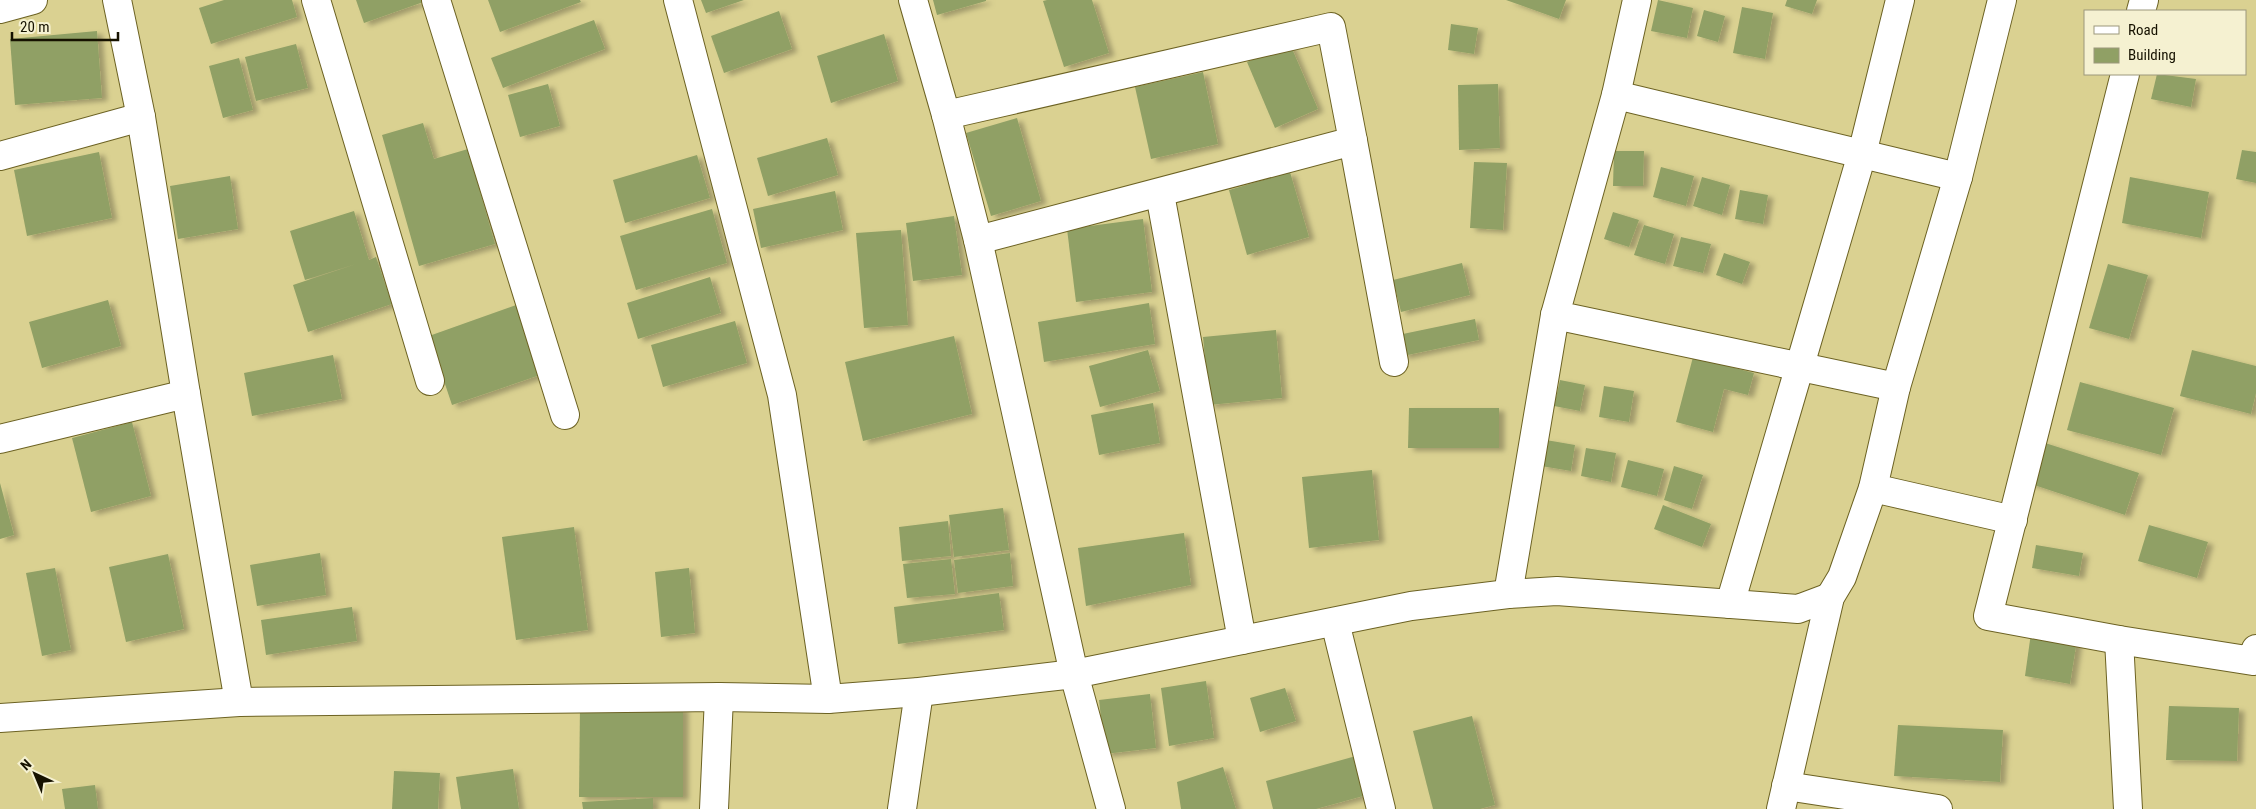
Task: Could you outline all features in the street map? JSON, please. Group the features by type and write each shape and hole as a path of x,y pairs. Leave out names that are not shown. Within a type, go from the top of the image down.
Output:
{"street":[{"path":"0,9 33,0"},
{"path":"117,0 141,117 239,702"},
{"path":"316,0 430,381"},
{"path":"436,0 565,415"},
{"path":"678,0 782,395 828,699"},
{"path":"913,0 946,115 978,240 1074,674 1111,809"},
{"path":"1508,594 1556,315 1616,95 1637,0"},
{"path":"1730,604 1862,154 1900,0"},
{"path":"1938,809 1784,797 1830,596 1842,577 1873,488 1896,387 1958,177 2002,0"},
{"path":"946,115 1331,27 1394,362"},
{"path":"2126,75 1988,616 2119,640 2253,661 2256,649"},
{"path":"1616,95 1958,177"},
{"path":"0,156 141,117"},
{"path":"978,240 1160,194 1353,141"},
{"path":"1160,194 1242,640"},
{"path":"1556,315 1896,387"},
{"path":"0,439 186,394"},
{"path":"1873,488 2013,520"},
{"path":"0,718 239,702 719,697 828,699 918,692 1074,674 1412,606 1508,594 1557,590 1798,609 1830,596"},
{"path":"1335,622 1381,809"},
{"path":"2119,640 2128,809"},
{"path":"902,809 918,692"},
{"path":"714,809 719,697"}],"building":[{"path":"224,0 292,0 297,17 211,44 199,8"},
{"path":"356,0 429,0 364,23"},
{"path":"488,0 580,0 581,2 500,32"},
{"path":"701,0 744,0 706,13"},
{"path":"933,0 986,0 986,1 937,15"},
{"path":"1092,0 1109,53 1064,67 1043,1"},
{"path":"1506,0 1566,0 1559,19"},
{"path":"1658,0 1693,8 1687,38 1651,31"},
{"path":"1787,0 1817,0 1812,14 1785,6"},
{"path":"1742,7 1773,13 1765,59 1733,53"},
{"path":"1704,10 1725,16 1718,42 1697,36"},
{"path":"779,11 792,49 724,73 711,36"},
{"path":"594,20 605,49 503,88 491,58"},
{"path":"1451,24 1478,28 1474,54 1448,50"},
{"path":"97,31 102,98 15,105 10,39"},
{"path":"884,34 898,81 831,103 817,56"},
{"path":"296,44 308,88 256,101 245,57"},
{"path":"1290,44 1318,109 1275,128 1247,62"},
{"path":"239,58 253,110 223,118 209,66"},
{"path":"1203,72 1218,144 1151,159 1135,87"},
{"path":"2157,75 2196,79 2191,107 2151,99"},
{"path":"548,84 560,126 520,137 508,95"},
{"path":"1498,84 1500,148 1459,150 1458,85"},
{"path":"1017,118 1041,201 991,216 966,133"},
{"path":"423,123 434,159 468,149 495,244 419,266 382,135"},
{"path":"827,138 838,175 768,196 757,158"},
{"path":"2242,150 2256,152 2256,183 2236,179"},
{"path":"1614,151 1644,151 1643,186 1613,186"},
{"path":"99,152 112,218 27,236 14,170"},
{"path":"697,155 710,198 625,223 613,180"},
{"path":"1474,162 1507,163 1503,230 1470,228"},
{"path":"1661,167 1694,176 1686,206 1653,197"},
{"path":"1290,172 1309,237 1247,255 1229,190"},
{"path":"230,176 238,229 178,239 170,186"},
{"path":"1702,177 1730,185 1722,215 1693,206"},
{"path":"2130,177 2209,192 2201,238 2122,223"},
{"path":"1740,190 1768,195 1763,224 1735,219"},
{"path":"835,191 843,230 761,248 753,209"},
{"path":"712,209 727,263 636,290 620,236"},
{"path":"354,211 369,260 376,257 392,304 308,332 293,285 356,264 305,280 290,231"},
{"path":"1613,212 1639,220 1629,247 1604,239"},
{"path":"954,216 962,275 913,281 906,223"},
{"path":"1143,219 1152,292 1076,302 1067,229"},
{"path":"1644,225 1674,234 1665,264 1634,255"},
{"path":"901,230 908,325 864,328 856,233"},
{"path":"1681,237 1711,244 1703,273 1673,266"},
{"path":"1724,253 1750,262 1742,284 1716,275"},
{"path":"1462,263 1470,295 1401,312 1393,280"},
{"path":"2108,264 2148,275 2129,339 2089,328"},
{"path":"710,277 721,313 638,339 627,303"},
{"path":"108,300 121,346 42,368 29,322"},
{"path":"1149,303 1155,344 1044,362 1038,322"},
{"path":"519,304 543,374 452,405 429,336"},
{"path":"1475,319 1479,340 1403,356 1398,335"},
{"path":"735,321 747,363 663,387 651,345"},
{"path":"1276,330 1282,398 1209,405 1203,337"},
{"path":"954,336 972,414 863,441 845,362"},
{"path":"1148,350 1160,391 1100,407 1089,366"},
{"path":"2192,350 2256,366 2256,393 2251,414 2180,396"},
{"path":"333,355 342,399 252,416 244,373"},
{"path":"1693,357 1754,373 1748,395 1724,389 1713,432 1676,422"},
{"path":"1560,380 1585,385 1580,411 1554,406"},
{"path":"2080,382 2174,408 2161,455 2067,430"},
{"path":"1604,386 1634,391 1629,422 1599,417"},
{"path":"1153,403 1160,443 1099,455 1091,415"},
{"path":"1409,408 1499,408 1499,448 1408,448"},
{"path":"132,422 151,496 91,512 72,438"},
{"path":"1546,440 1575,445 1571,471 1541,466"},
{"path":"2042,442 2139,473 2125,515 2028,483"},
{"path":"1586,448 1616,453 1611,482 1581,476"},
{"path":"1628,460 1664,469 1657,496 1621,487"},
{"path":"1674,466 1703,475 1692,509 1664,500"},
{"path":"1372,470 1379,540 1309,548 1302,477"},
{"path":"0,483 14,535 0,539"},
{"path":"1663,505 1711,524 1702,547 1654,529"},
{"path":"1003,508 1009,550 954,557 949,515"},
{"path":"948,521 951,556 902,561 899,527"},
{"path":"2149,525 2208,542 2197,578 2138,561"},
{"path":"574,527 588,630 516,640 502,537"},
{"path":"1184,533 1191,585 1086,606 1078,548"},
{"path":"2036,545 2083,553 2079,576 2032,568"},
{"path":"320,553 326,595 257,606 250,565"},
{"path":"1010,553 1013,586 958,593 954,560"},
{"path":"168,554 184,629 126,642 109,567"},
{"path":"951,559 955,594 907,598 903,564"},
{"path":"55,568 71,650 42,656 26,573"},
{"path":"689,568 695,633 661,637 655,572"},
{"path":"999,593 1004,630 898,644 894,607"},
{"path":"352,607 357,641 266,655 261,620"},
{"path":"2031,633 2077,640 2070,684 2025,676"},
{"path":"1206,681 1214,738 1169,746 1161,688"},
{"path":"1285,688 1296,721 1260,732 1250,698"},
{"path":"1150,694 1156,748 1105,754 1099,700"},
{"path":"580,706 683,707 683,797 579,797"},
{"path":"2169,706 2239,708 2237,761 2166,760"},
{"path":"1472,716 1495,805 1480,809 1433,809 1413,731"},
{"path":"1898,725 2003,730 2000,782 1894,776"},
{"path":"1356,756 1367,795 1316,809 1273,809 1266,781"},
{"path":"1223,767 1236,809 1181,809 1177,782"},
{"path":"513,769 519,809 461,809 456,777"},
{"path":"394,771 440,773 438,809 392,809"},
{"path":"95,785 98,809 65,809 62,789"},
{"path":"653,798 653,809 583,809 582,802"}]}
